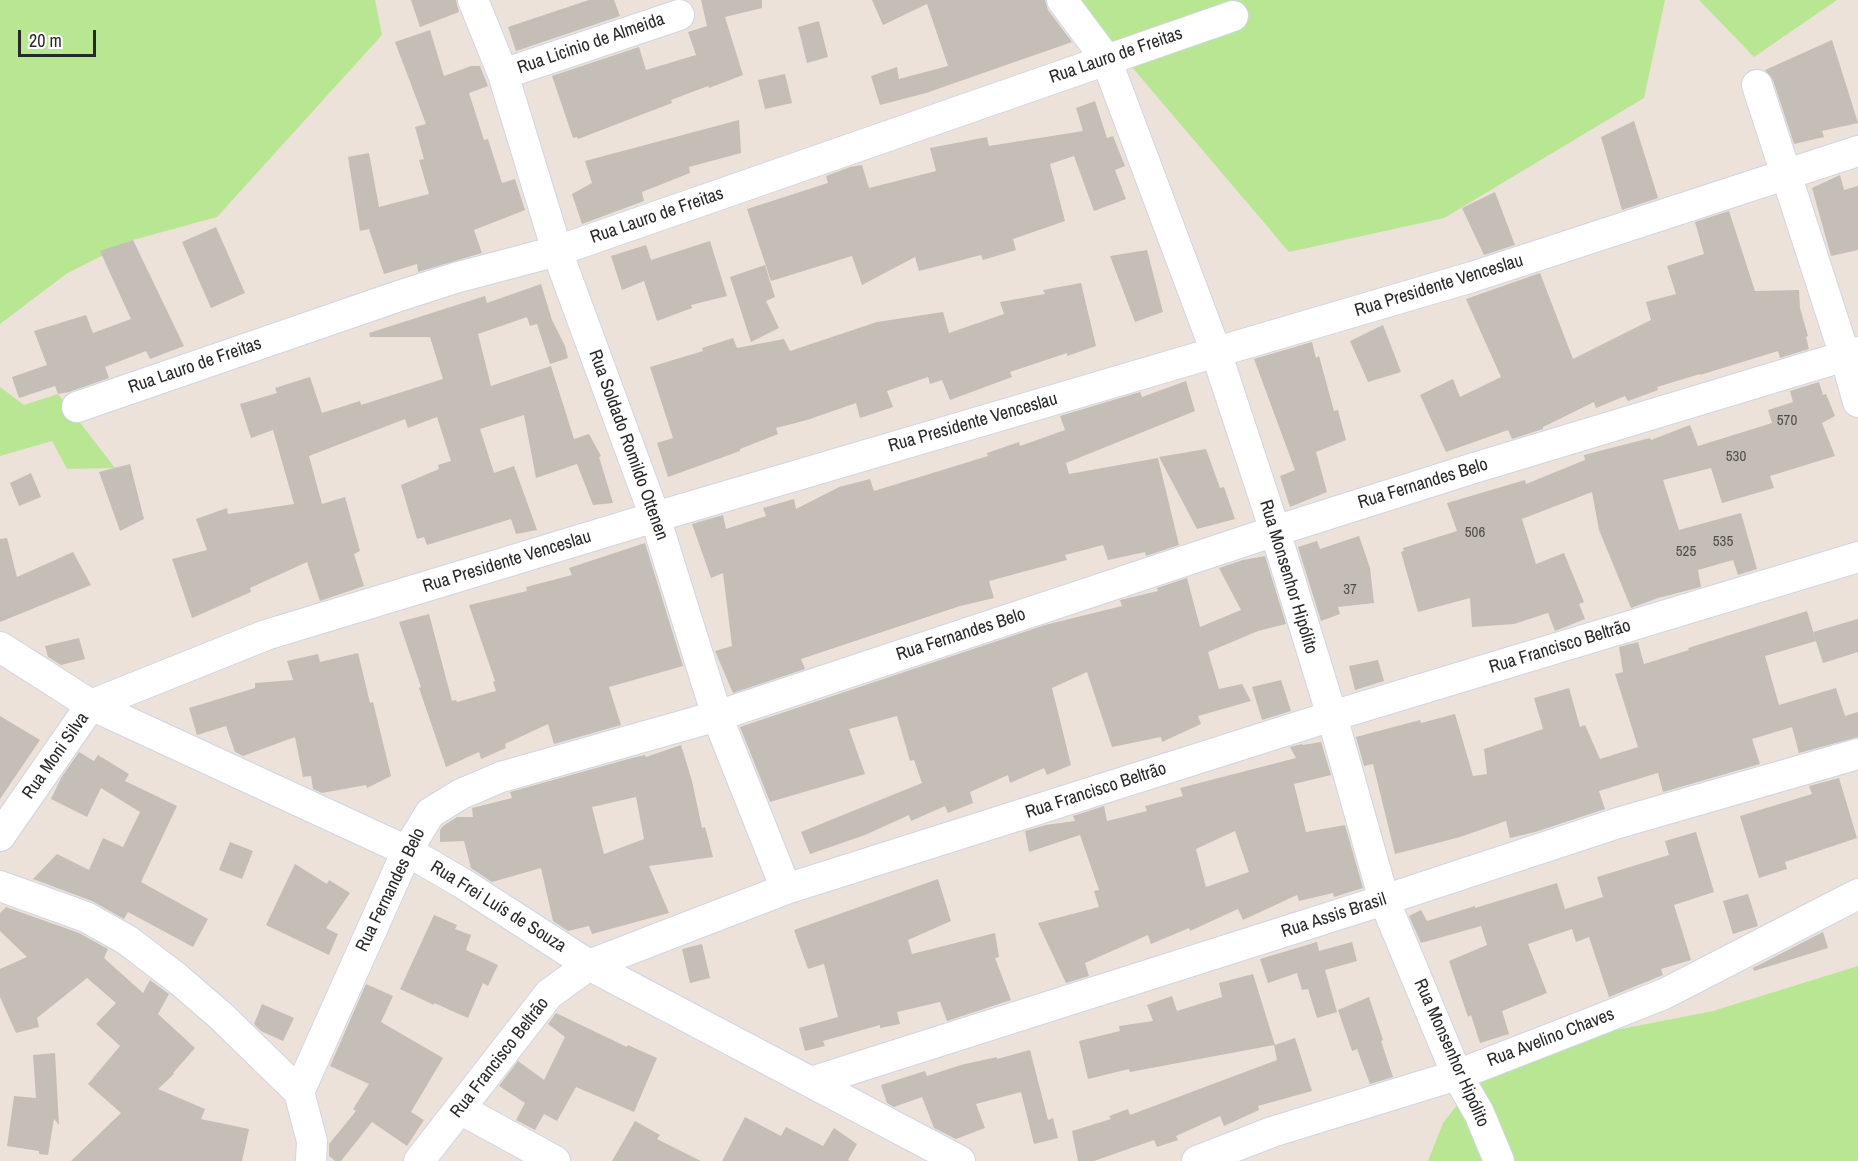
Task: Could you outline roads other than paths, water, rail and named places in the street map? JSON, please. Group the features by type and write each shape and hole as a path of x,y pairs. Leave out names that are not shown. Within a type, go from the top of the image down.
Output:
{"street":[{"name":"Rua Soldado Romildo Ottenen","path":"473,0 503,74 557,251 656,516 717,716 786,889"},
{"name":"Rua Monsenhor Hipólito","path":"1062,0 1106,59 1216,352 1275,531 1332,716 1384,900 1457,1075 1479,1113 1499,1161"},
{"name":"Rua Licinio de Almeida","path":"503,74 679,15"},
{"name":"Rua Lauro de Freitas","path":"77,407 433,286 557,251 1233,16"},
{"path":"1758,85 1785,174 1852,354 1858,402"},
{"name":"Rua Presidente Venceslau","path":"91,705 266,635 656,516 1472,277 1858,151"},
{"name":"Rua Fernandes Belo","path":"299,1092 407,851 430,813 460,794 501,777 717,716 1275,531 1852,354"},
{"name":"Rua Francisco Beltrão","path":"418,1161 549,994 589,965 786,889 1332,716 1858,557"},
{"name":"Rua Frei Luís de Souza","path":"0,647 91,705 407,851 462,883 589,965 960,1161"},
{"name":"Rua Moni Silva","path":"0,836 91,705"},
{"name":"Rua Assis Brasil","path":"811,1082 1384,900 1618,823 1858,754"},
{"path":"0,886 86,917 127,940 221,1016 299,1092 312,1141 311,1161"},
{"name":"Rua Avelino Chaves","path":"1197,1161 1272,1132 1457,1075 1664,994 1858,894"},
{"path":"460,1109 555,1161"}]}
